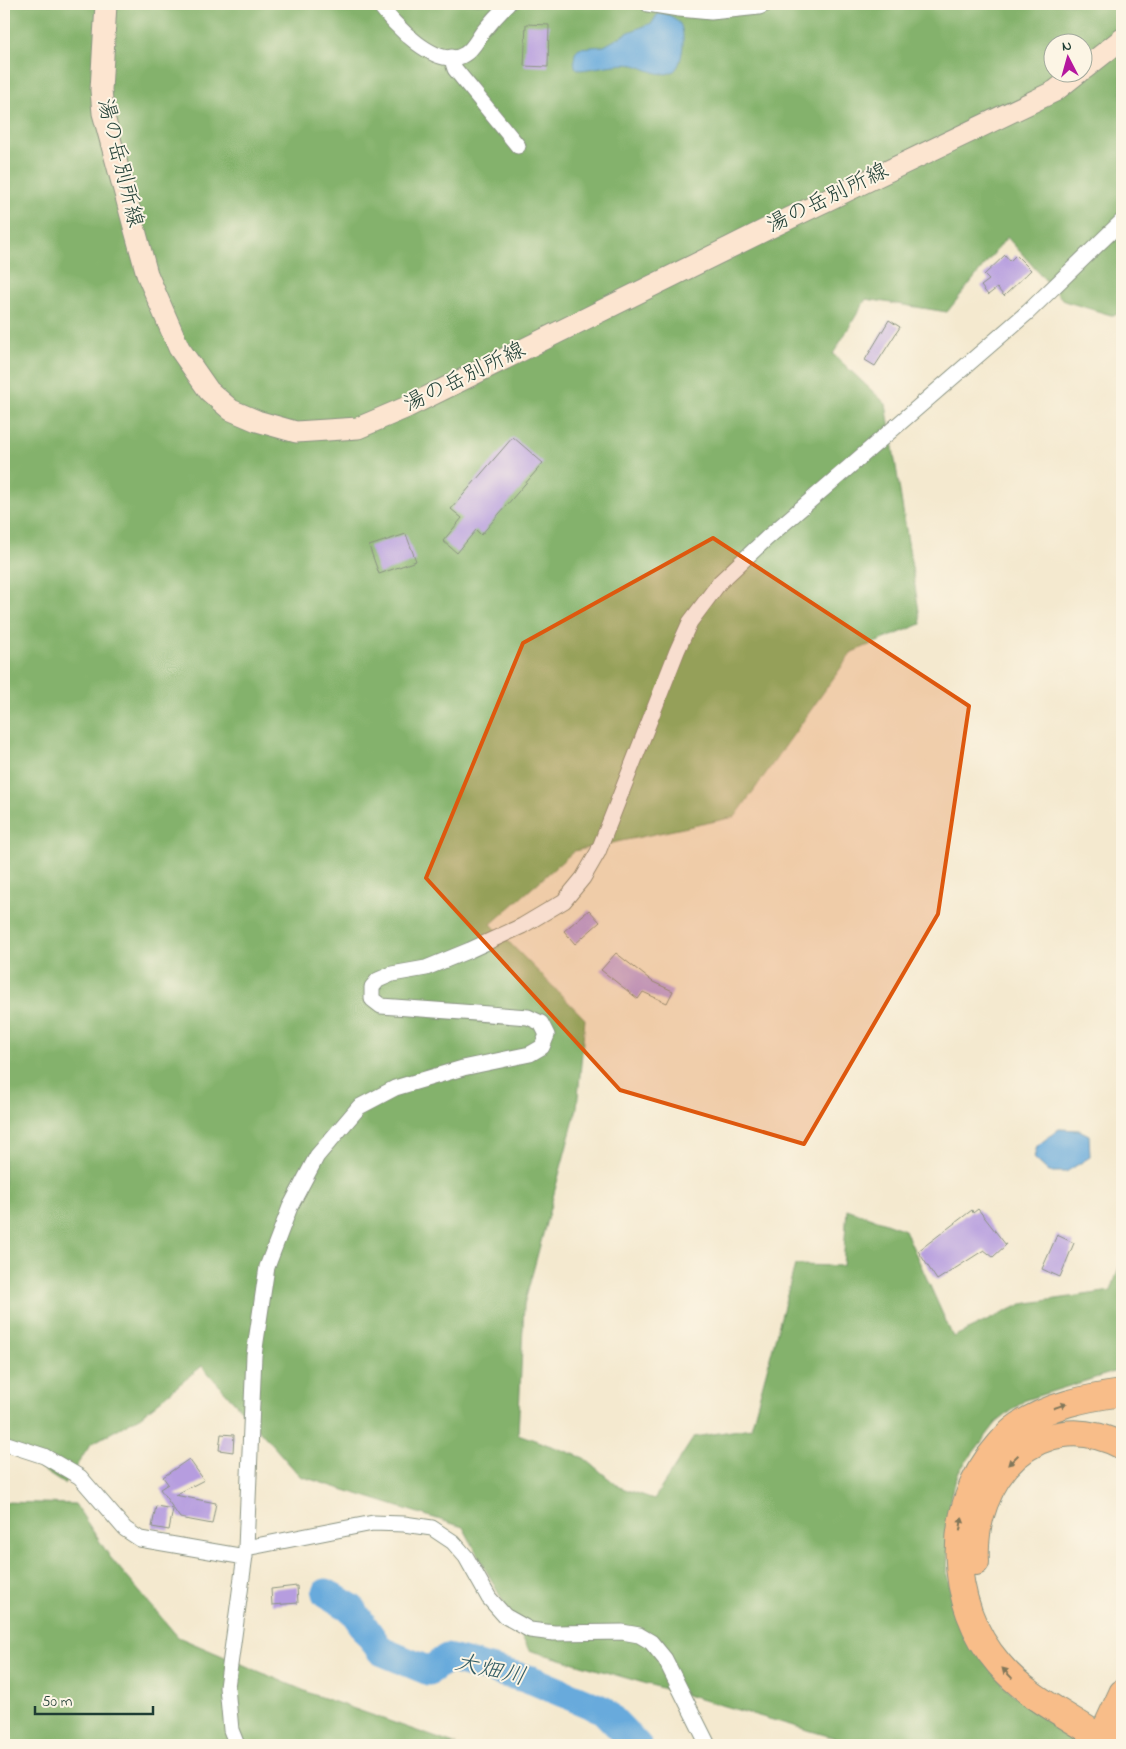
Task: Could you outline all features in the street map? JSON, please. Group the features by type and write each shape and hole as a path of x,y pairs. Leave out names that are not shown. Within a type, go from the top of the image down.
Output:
{"highway":[{"path":"1095,1730 1017,1683 998,1663 981,1639 962,1591 959,1566 960,1527 967,1498 977,1476 988,1458 1016,1427 1037,1414 1066,1404 1122,1393"},
{"path":"1095,1730 1057,1691 1027,1669 1002,1640 984,1605 979,1588 976,1552 981,1514 988,1492 999,1474 1027,1448 1060,1434 1076,1432 1094,1434 1122,1446"},
{"path":"1095,1730 1122,1692"},
{"path":"1119,1745 1122,1739"}],"main road":[{"name":"湯の岳別所線","path":"106,4 101,90 103,113 147,274 179,348 209,391 231,410 257,421 296,432 358,428 405,408 765,230 1055,91 1066,82"},
{"path":"1094,61 1122,39"}],"street":[{"path":"379,4 387,15 415,42 438,56 451,57 465,54 508,4"},
{"path":"648,4 679,10 711,12 759,7 766,4"},
{"path":"451,57 456,69 518,146"},
{"path":"237,1745 231,1730 228,1687 246,1553 254,1355 267,1268 290,1207 317,1156 359,1107 395,1088 463,1068 530,1054 542,1047 547,1035 541,1023 528,1017 381,1006 372,999 372,987 378,980 392,974 426,968 470,950 522,926 564,901 583,878 598,852 690,622 720,582 775,531 1028,312 1122,221"},
{"path":"4,1443 44,1456 80,1477 125,1530 140,1540 246,1553 373,1523 404,1524 432,1528 453,1542 466,1557 489,1598 505,1616 530,1630 554,1633 622,1632 639,1634 652,1642 665,1659 708,1745"}],"highlighted area":[{"path":"713,538 969,706 938,914 804,1144 620,1090 426,878 523,643"}],"green space":[{"path":"4,4 1122,4 1122,314 1111,315 1064,301 1007,237 947,312 866,299 833,354 886,404 921,624 852,652 735,817 574,851 491,924 585,1019 577,1108 524,1305 518,1434 584,1458 619,1487 654,1499 694,1437 751,1428 795,1265 843,1266 847,1209 905,1230 953,1337 1022,1304 1111,1291 1122,1258 1122,1371 1025,1400 996,1423 959,1471 951,1494 947,1575 963,1631 1009,1691 1078,1741 1076,1745 848,1745 846,1741 529,1650 463,1527 300,1476 202,1366 141,1416 91,1444 64,1484 4,1445"},
{"path":"4,1502 75,1504 110,1557 178,1637 312,1694 457,1745 4,1745"}],"water":[{"path":"660,13 674,18 682,28 683,41 680,62 674,71 664,74 629,64 580,70 575,67 575,54 579,48 604,46 629,32 652,23"},
{"path":"1059,1129 1079,1130 1089,1135 1090,1157 1066,1172 1049,1172 1034,1158 1037,1146"}],"building":[{"path":"526,24 549,25 548,67 524,66"},
{"path":"1005,255 1010,261 1016,255 1031,270 1004,296 997,288 988,295 981,286 989,280 984,275"},
{"path":"889,320 900,327 875,366 865,360"},
{"path":"513,437 543,463 481,535 476,530 457,553 443,541 462,518 451,509"},
{"path":"406,534 416,561 379,574 369,546"},
{"path":"589,910 600,922 575,944 564,931"},
{"path":"616,953 653,982 673,991 667,1003 643,992 638,999 601,970"},
{"path":"978,1209 1006,1245 993,1257 984,1250 937,1280 918,1251 972,1210 973,1213"},
{"path":"1057,1235 1074,1243 1060,1277 1042,1269"},
{"path":"221,1434 234,1435 233,1452 219,1450"},
{"path":"189,1459 204,1480 175,1495 216,1503 212,1524 180,1518 160,1489 168,1484 163,1477"},
{"path":"156,1506 173,1509 169,1530 152,1527"},
{"path":"297,1586 298,1603 272,1605 271,1589"}],"waterway":[{"name":"大畑川","path":"326,1593 351,1608 381,1651 429,1671 447,1658 532,1680 603,1710 637,1745"}]}
